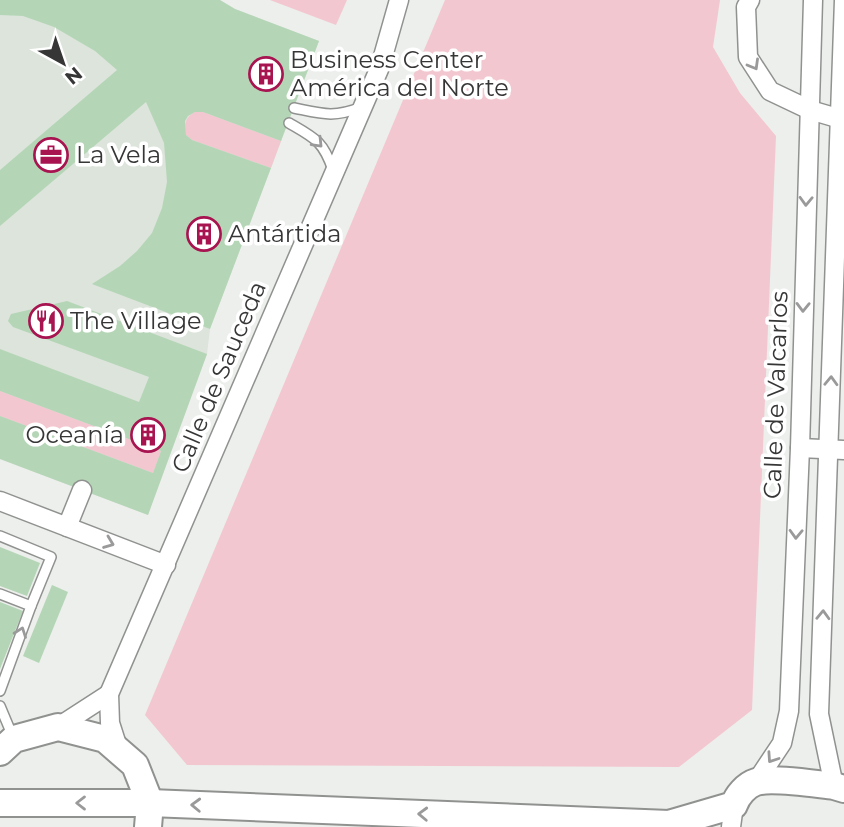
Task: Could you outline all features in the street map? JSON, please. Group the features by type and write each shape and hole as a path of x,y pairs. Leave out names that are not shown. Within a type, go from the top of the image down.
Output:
{"street":[{"name":"Calle de Sauceda","path":"119,751 110,723 109,694 380,67 399,0"},
{"path":"750,0 746,8 748,57 770,91 810,110 842,120"},
{"name":"Calle de Valcarlos","path":"756,782 782,743 789,711 800,448 813,0"},
{"path":"0,803 149,815 669,824 732,816 736,799 744,789 756,782 839,787 819,714 836,450 844,0"},
{"path":"800,448 836,450"},
{"path":"67,527 82,490"},
{"path":"0,501 166,565"},
{"path":"7,745 58,727 109,694"},
{"path":"58,727 105,739 135,765 149,815"}],"lane":[{"path":"294,108 328,115 342,114 363,106"},
{"path":"289,123 312,136 326,149 334,174"},
{"path":"0,536 51,557 0,691"},
{"path":"0,594 31,606"},
{"path":"0,706 7,745"}],"shaded area":[{"path":"0,0 220,0 235,9 319,41 210,329 207,354 148,515 0,459"},
{"path":"270,0 347,0 336,25"},
{"path":"445,0 720,0 713,47 740,93 776,136 752,710 679,767 187,765 145,715"},
{"path":"195,112 203,112 281,141 271,168 192,140 186,135 186,124 187,119"},
{"path":"0,391 161,451 153,473 0,416"}],"building":[{"path":"0,0 220,0 235,9 319,41 281,141 203,112 195,112 185,121 186,135 192,140 271,168 210,329 92,284 137,251 152,233 162,208 167,182 164,143 146,102 0,226 0,170 117,70 95,51 54,27 23,16 0,15"},
{"name":"Oceanía","path":"67,301 207,354 148,515 0,459 0,416 153,473 161,451 0,391 0,349 139,402 149,377 13,327 8,321 11,314"},
{"path":"0,547 40,563 27,596 0,586"},
{"path":"52,585 68,592 39,663 23,656"},
{"path":"0,602 23,611 0,669"}],"place":[{"name":"Business Center América del Norte","path":"266,74"},
{"name":"La Vela","path":"51,155"},
{"name":"Antártida","path":"204,234"},
{"name":"The Village","path":"46,321"},
{"name":"Oceanía","path":"148,435"}]}
